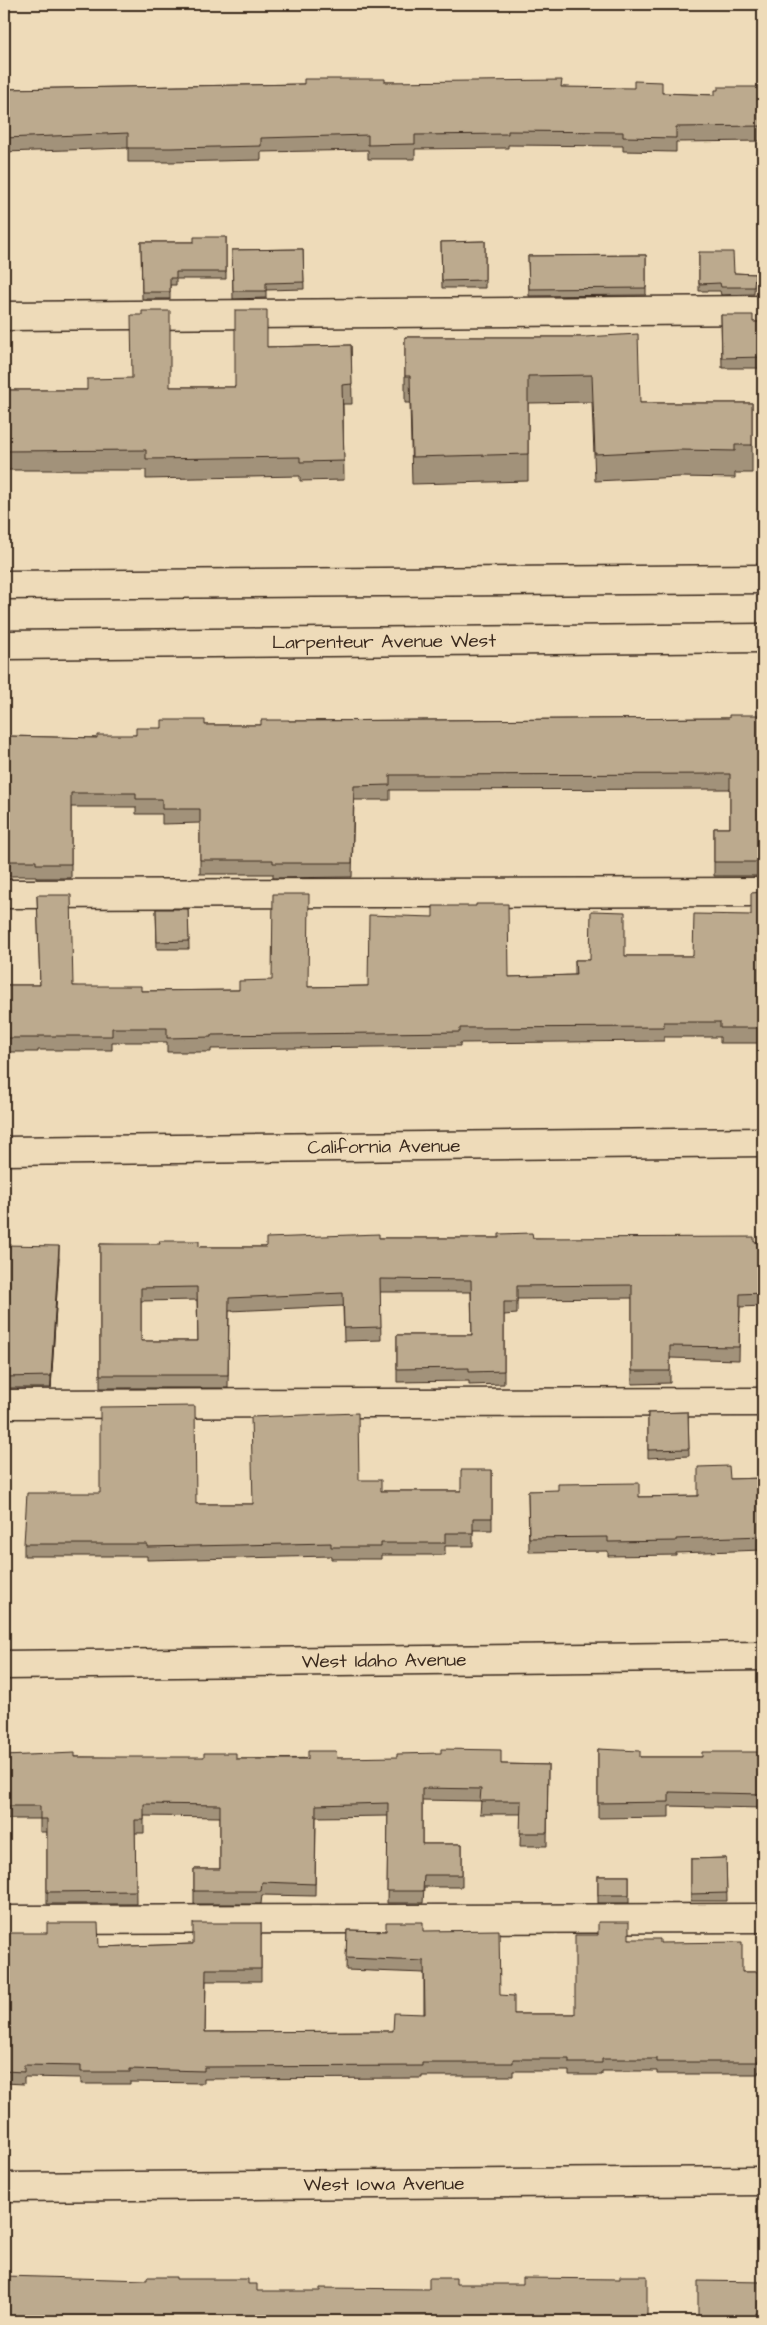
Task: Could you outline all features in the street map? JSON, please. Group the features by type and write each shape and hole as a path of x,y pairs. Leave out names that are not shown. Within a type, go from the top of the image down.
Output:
{"street":[{"path":"4,316 763,310"},
{"path":"4,585 763,579"},
{"name":"Larpenteur Avenue West","path":"4,645 763,638"},
{"path":"4,894 763,892"},
{"name":"California Avenue","path":"4,1150 763,1142"},
{"path":"4,1404 763,1402"},
{"name":"West Idaho Avenue","path":"4,1664 763,1656"},
{"path":"4,1920 763,1918"},
{"name":"West Iowa Avenue","path":"4,2188 763,2181"}],"building":[{"path":"304,79 385,79 385,82 562,80 561,87 634,88 634,81 662,82 662,93 715,95 715,90 718,90 718,87 763,87 763,126 676,127 676,138 623,137 623,132 508,131 508,134 415,135 415,144 368,145 368,135 261,138 261,146 171,148 128,148 128,133 4,138 4,89 304,84"},
{"path":"194,237 226,237 226,272 176,272 176,278 170,278 170,292 142,292 141,242 194,242"},
{"path":"485,241 485,280 442,281 441,242"},
{"path":"303,249 304,282 266,283 266,291 233,291 232,250"},
{"path":"699,252 733,252 734,273 755,274 754,287 721,287 720,283 699,284"},
{"path":"646,255 646,288 529,289 528,256"},
{"path":"235,310 267,310 267,347 351,345 352,384 342,385 344,461 300,462 300,457 146,459 146,450 4,451 4,390 87,390 87,379 132,378 131,315 142,315 142,311 170,311 170,387 235,387"},
{"path":"721,315 753,315 753,322 763,322 763,357 722,358"},
{"path":"638,334 640,403 752,403 752,445 735,445 735,451 680,450 595,454 592,375 528,376 528,454 412,457 410,376 405,376 405,337 585,337"},
{"path":"729,715 763,715 763,862 714,862 714,828 730,828 730,774 390,775 390,785 354,786 352,863 273,863 273,860 200,860 200,809 162,809 162,799 136,799 136,793 71,793 71,864 36,864 36,861 4,861 4,729 6,729 6,736 97,738 97,735 136,735 136,728 162,728 162,720 205,720 205,725 261,725 261,720 729,718"},
{"path":"763,892 763,1028 720,1028 720,1022 664,1022 664,1027 460,1028 460,1032 211,1035 211,1037 167,1038 167,1028 112,1028 112,1036 4,1038 4,985 40,985 37,895 71,895 73,986 141,986 141,991 239,990 239,981 272,980 273,894 309,894 308,987 368,986 369,915 433,917 433,906 508,904 509,977 576,975 575,960 590,960 591,911 625,912 625,956 693,956 694,914 751,915 751,893"},
{"path":"156,909 188,909 189,941 157,942"},
{"path":"532,1233 533,1238 754,1237 754,1242 763,1242 763,1293 740,1294 739,1347 670,1346 670,1371 632,1371 632,1285 517,1286 517,1302 504,1302 504,1371 469,1372 469,1368 397,1369 397,1335 472,1335 471,1280 380,1279 381,1327 344,1328 343,1293 229,1298 228,1375 100,1375 100,1244 160,1244 159,1241 199,1241 199,1247 266,1247 266,1238 379,1234 379,1238 499,1238 499,1234","holes":["197,1287 198,1341 141,1341 141,1288"]},
{"path":"4,1245 59,1246 51,1376 4,1377"},
{"path":"195,1406 196,1504 253,1504 251,1417 358,1413 359,1480 381,1480 381,1491 461,1491 461,1470 492,1470 492,1518 473,1518 473,1533 445,1533 445,1543 381,1543 381,1547 331,1547 331,1543 147,1547 147,1544 24,1544 27,1493 100,1493 100,1407"},
{"path":"688,1412 689,1449 648,1450 648,1413"},
{"path":"729,1466 730,1479 763,1478 763,1536 676,1539 676,1541 608,1542 608,1537 529,1538 528,1491 558,1490 558,1484 639,1483 639,1497 698,1496 698,1467"},
{"path":"441,1749 501,1750 501,1764 548,1765 547,1833 520,1833 521,1801 480,1801 481,1789 422,1788 422,1844 462,1844 462,1875 424,1875 423,1891 387,1891 388,1803 316,1805 315,1884 262,1882 261,1891 194,1891 194,1869 220,1869 220,1805 144,1804 144,1820 135,1820 136,1891 47,1892 47,1819 40,1819 40,1806 4,1806 4,1756 75,1753 75,1757 204,1757 204,1753 236,1753 236,1759 308,1759 308,1751 336,1751 337,1758 397,1757 397,1754 441,1753"},
{"path":"598,1749 640,1751 640,1757 702,1757 702,1752 763,1752 763,1794 669,1792 669,1802 598,1803"},
{"path":"726,1858 727,1893 691,1894 691,1859"},
{"path":"598,1876 629,1876 629,1895 598,1895"},
{"path":"386,1922 423,1922 423,1931 499,1930 500,1995 514,1996 514,2014 575,2014 575,1935 598,1935 598,1922 629,1922 629,1939 660,1939 660,1943 742,1942 742,1972 763,1972 763,2060 758,2060 758,2062 657,2062 657,2059 602,2059 602,2063 569,2063 569,2059 513,2059 513,2063 422,2063 422,2066 204,2067 204,2071 130,2069 130,2072 81,2072 81,2066 24,2065 24,2072 4,2071 4,1933 47,1933 47,1923 98,1923 99,1947 193,1944 193,1923 261,1923 261,1969 206,1969 205,2032 393,2031 394,2013 425,2014 424,1961 346,1958 347,1930 386,1931"},
{"path":"4,2276 147,2280 147,2277 248,2279 248,2284 257,2284 257,2291 320,2291 320,2288 429,2289 429,2278 456,2278 456,2284 523,2284 523,2278 620,2279 620,2276 647,2276 647,2321 4,2321"},
{"path":"698,2281 763,2282 763,2313 756,2313 756,2321 698,2321"}]}
